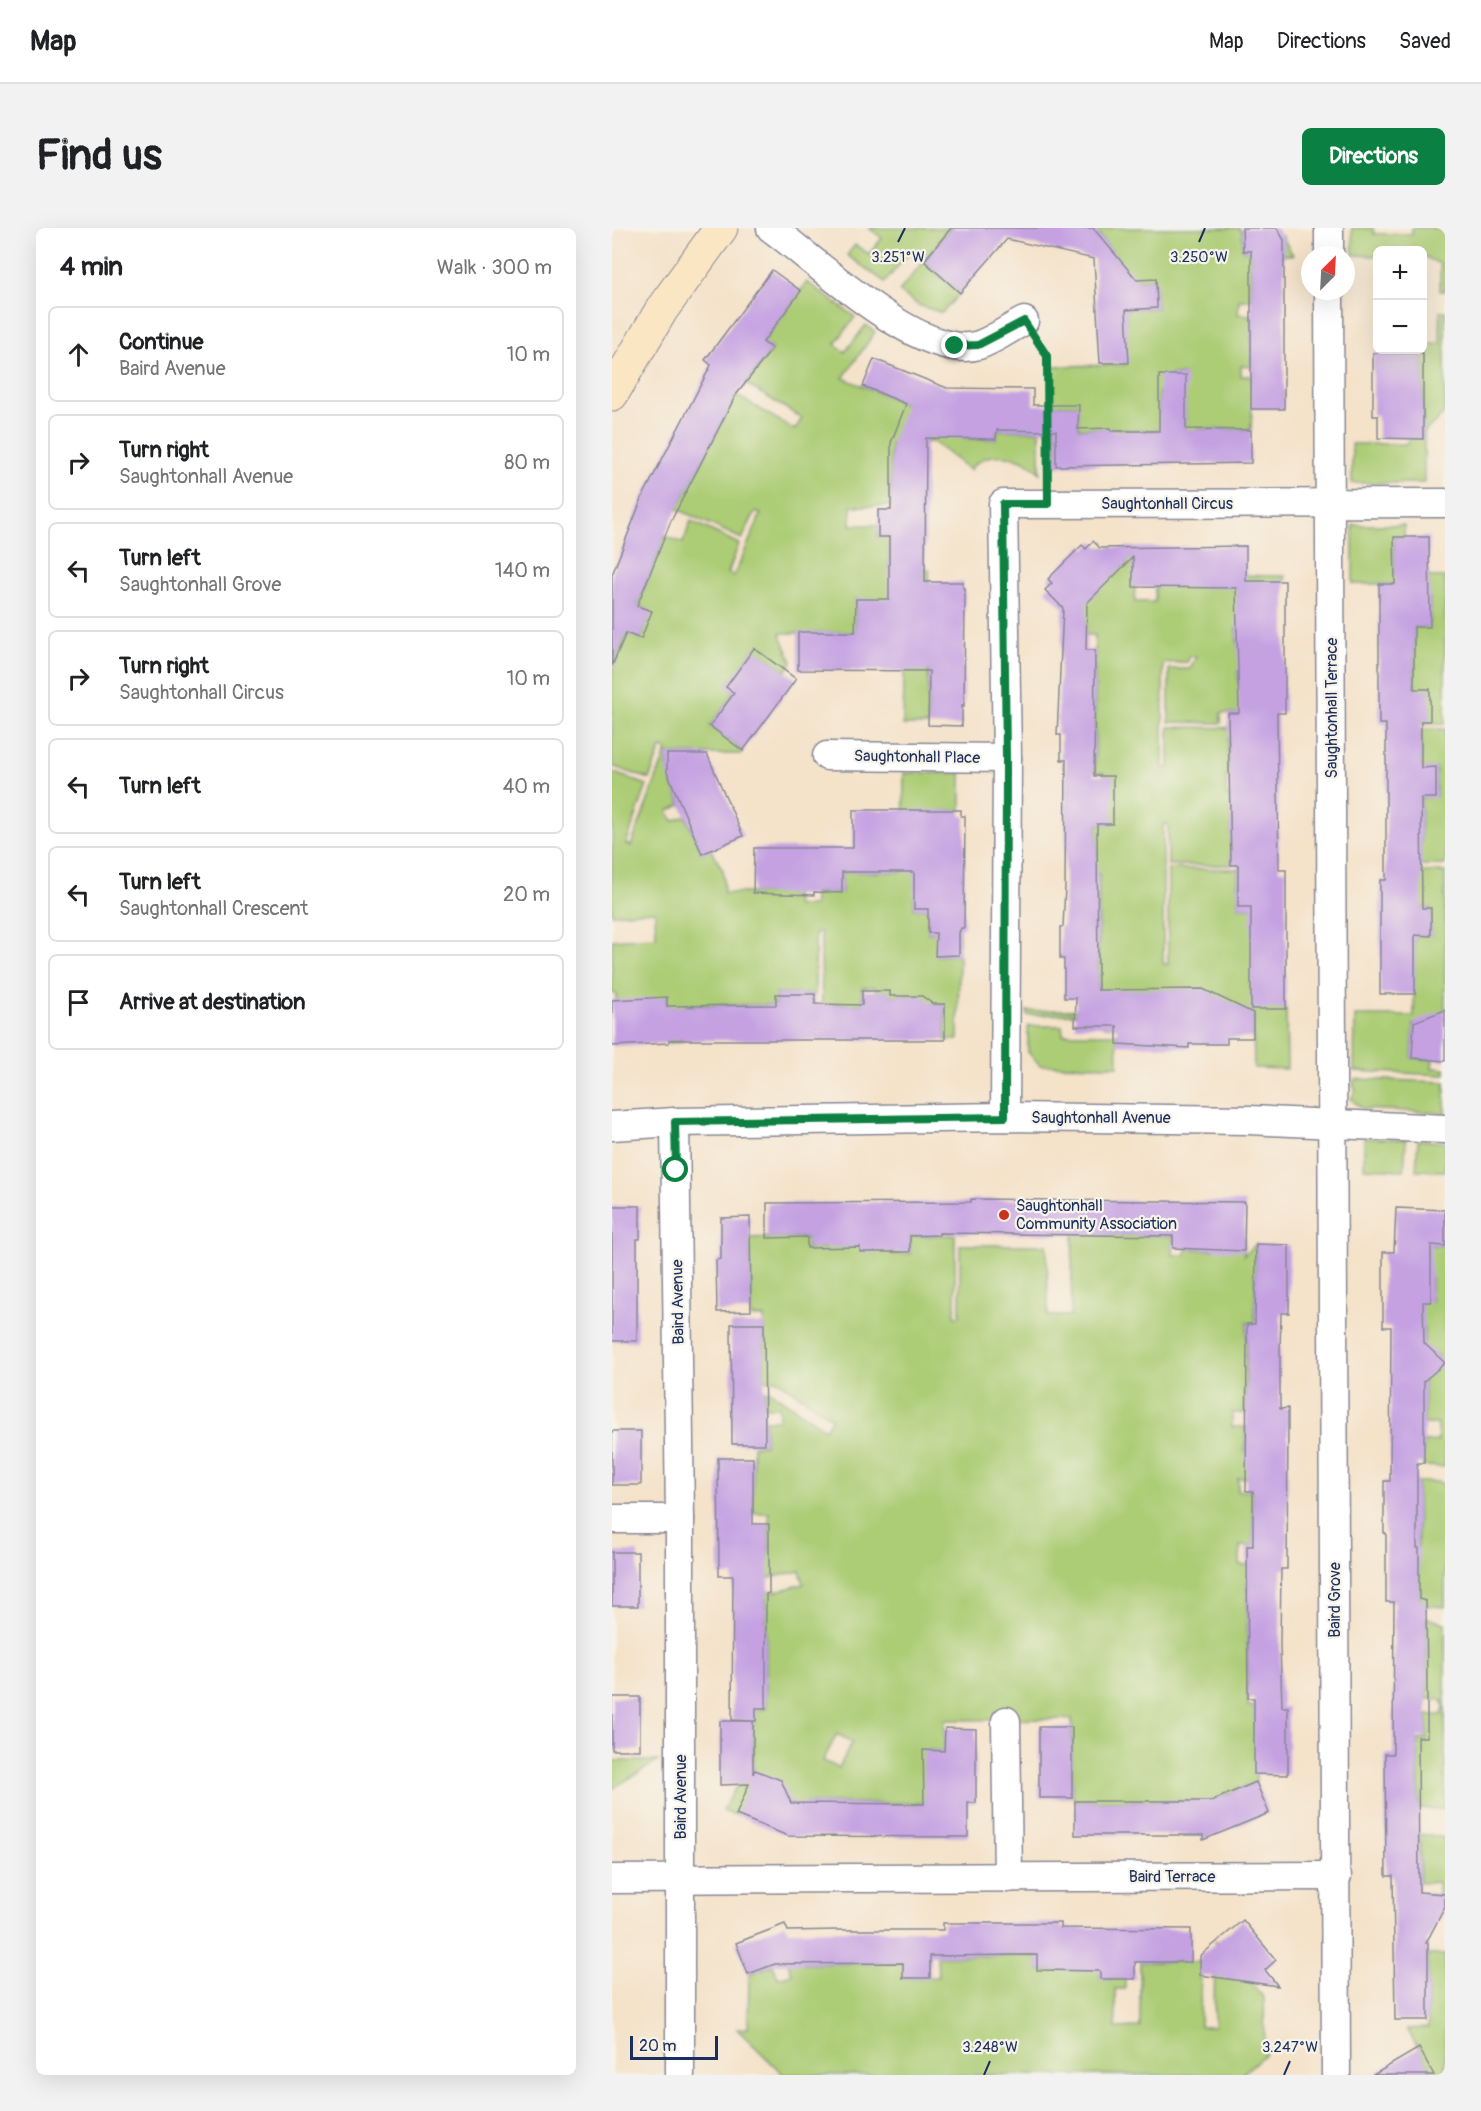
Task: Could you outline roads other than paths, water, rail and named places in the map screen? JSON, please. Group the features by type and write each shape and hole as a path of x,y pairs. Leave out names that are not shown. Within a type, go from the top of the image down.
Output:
{"street":[{"path":"612,394 662,309 721,228"},
{"path":"771,228 883,314 901,326 930,338 955,346 978,345 1024,321"},
{"path":"1329,228 1329,246"},
{"name":"Saughtonhall Terrace","path":"1329,300 1332,504 1332,1124"},
{"name":"Saughtonhall Circus","path":"1006,758 1003,504 1445,503"},
{"name":"Saughtonhall Place","path":"827,756 1006,758"},
{"path":"1005,1117 1006,758"},
{"name":"Saughtonhall Avenue","path":"612,1126 675,1122 1005,1117 1237,1119 1445,1129"},
{"name":"Baird Avenue","path":"675,1122 680,1519 680,2075"},
{"name":"Baird Grove","path":"1332,1124 1337,1876 1336,2075"},
{"path":"612,1519 680,1519"},
{"path":"1006,1721 1008,1878"},
{"name":"Baird Terrace","path":"612,1879 1337,1876"}],"place":[{"name":"Saughtonhall Community Association","path":"1004,1215"}]}
